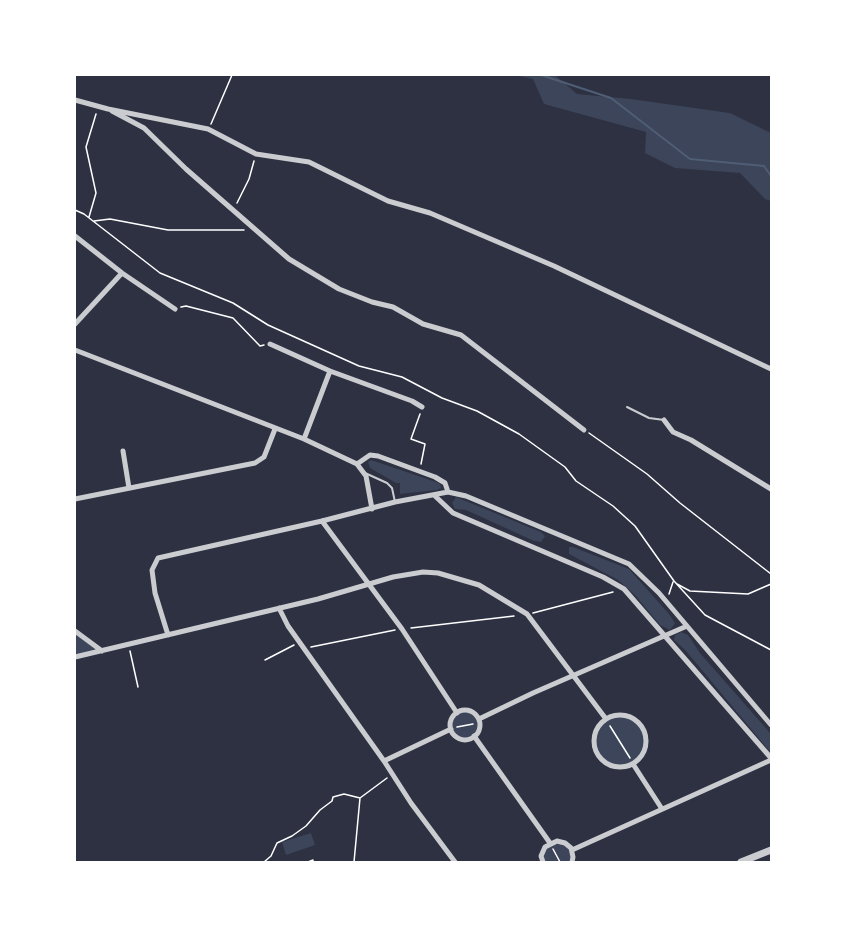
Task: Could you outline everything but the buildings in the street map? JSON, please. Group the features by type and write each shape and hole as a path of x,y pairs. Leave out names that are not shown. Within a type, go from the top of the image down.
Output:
{"street":[{"path":"75,100 208,129 256,154 309,162 388,201 430,213 554,266 771,369"},
{"path":"108,109 144,128 289,259 339,289 372,302 393,307 423,324 461,335 584,430"},
{"path":"75,236 122,273 175,309"},
{"path":"75,324 122,273"},
{"path":"270,344 330,371 412,401 422,408"},
{"path":"75,350 304,439 357,464 366,476 372,509"},
{"path":"304,439 330,371"},
{"path":"664,420 673,432 691,440 771,489"},
{"path":"75,499 255,463 264,457 275,429"},
{"path":"123,452 129,488"},
{"path":"357,464 370,455 378,456 419,470 445,483 447,492"},
{"path":"168,635 155,593 152,570 158,558 395,502 447,492 466,496 629,564 666,602 771,725"},
{"path":"434,495 453,513 603,577 624,589 771,759 572,850"},
{"path":"322,521 402,629 457,713"},
{"path":"75,657 369,584 423,572 438,573 479,585 527,614 606,719"},
{"path":"279,608 411,803 455,862"},
{"path":"479,721 573,676 687,626"},
{"path":"75,631 102,651"},
{"path":"469,711 479,721 478,731 469,739 460,738 451,729 451,720 457,713 469,711"},
{"path":"618,715 626,716 642,727 646,737 646,747 643,754 633,764 617,767 609,765 597,754 594,736 598,727 606,719 618,715"},
{"path":"384,761 451,729"},
{"path":"474,736 550,843"},
{"path":"633,764 662,809"},
{"path":"543,862 542,851 550,843 561,841 572,850 572,862"},
{"path":"741,862 753,860 771,850"}],"lane":[{"path":"627,407 649,418 664,420"},
{"path":"363,472 387,483 392,488 395,502"}],"path":[{"path":"208,129 232,75"},
{"path":"88,218 96,193 86,147 99,106"},
{"path":"234,210 249,179 256,154"},
{"path":"75,210 160,273 233,303 268,325 359,366 402,377 442,398 477,411 519,434 565,467 576,481 635,526 674,581 705,615 771,650"},
{"path":"93,222 110,219 168,230 255,230"},
{"path":"175,309 186,306 234,318 260,346 270,344"},
{"path":"419,470 425,444 411,439 422,408"},
{"path":"584,430 647,474 680,503 771,573"},
{"path":"674,581 690,591 748,594 771,584"},
{"path":"666,602 674,581"},
{"path":"304,648 402,629 527,614 624,589"},
{"path":"265,660 300,642"},
{"path":"129,644 138,687"},
{"path":"606,719 633,764"},
{"path":"451,729 479,721"},
{"path":"354,862 360,798 393,774"},
{"path":"264,862 272,856 277,843 306,826 320,810 332,801 333,796 344,794 360,798"},
{"path":"550,843 560,862"},
{"path":"308,862 313,860 313,862"}],"shaded area":[{"path":"514,75 555,75 577,94 730,113 771,133 771,201 765,199 740,173 675,168 645,153 646,132 544,104 533,79"},
{"path":"371,460 436,482 441,488 400,494 400,483 370,468 368,462"},
{"path":"456,497 541,532 545,536 541,542 534,541 466,510 455,509 452,503"},
{"path":"569,547 629,569 669,614 674,625 670,630 660,625 635,595 618,580 569,554"},
{"path":"75,631 102,651 75,657"},
{"path":"681,632 688,635 700,653 771,734 771,753 686,651 674,640 675,635"},
{"path":"465,710 475,715 480,725 475,735 465,740 455,735 450,725 455,715"},
{"path":"620,715 634,719 642,727 646,741 642,755 634,763 620,767 606,763 598,755 594,741 598,727 606,719"},
{"path":"311,833 315,845 286,855 282,842"},
{"path":"552,841 568,845 572,862 543,862 542,851"}],"waterway":[{"path":"541,75 611,98 690,159 764,166 771,176"}]}
